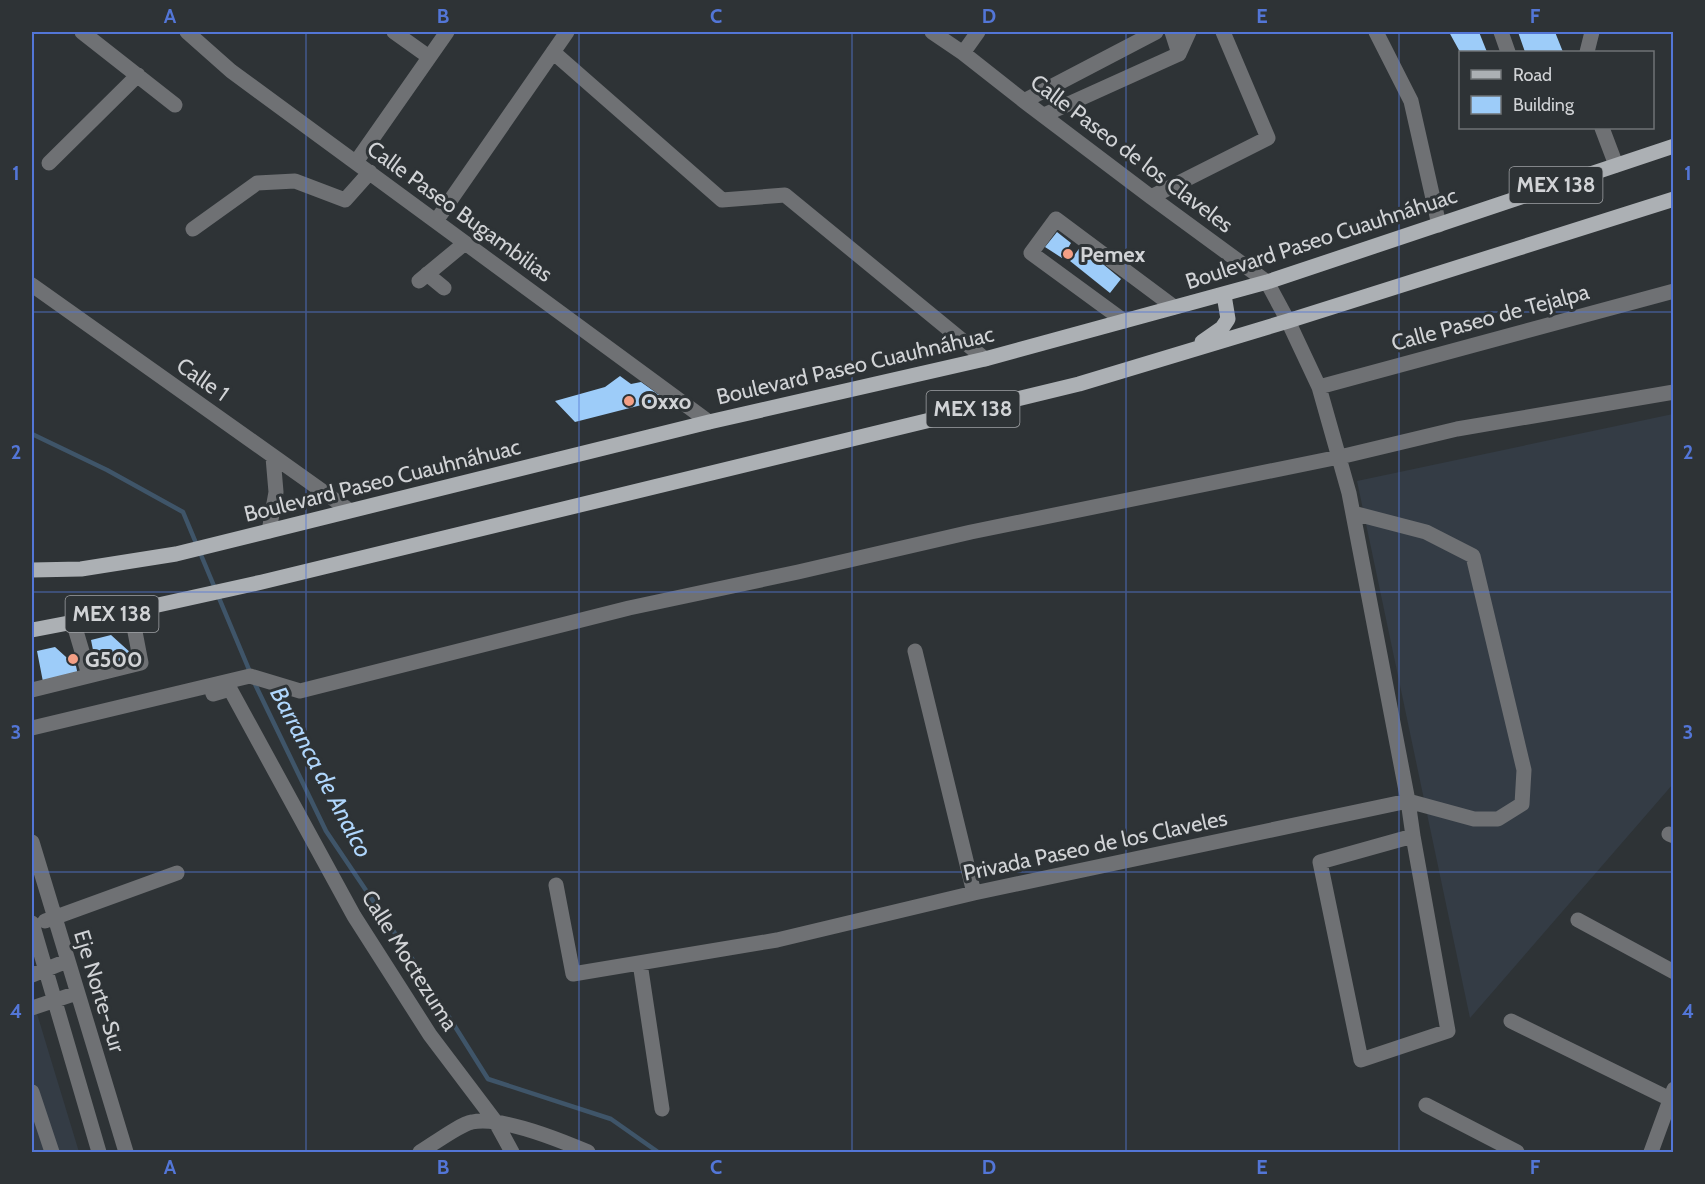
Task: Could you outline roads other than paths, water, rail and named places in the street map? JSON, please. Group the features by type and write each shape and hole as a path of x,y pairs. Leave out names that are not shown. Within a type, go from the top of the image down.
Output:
{"main road":[{"name":"Boulevard Paseo Cuauhnáhuac","path":"32,570 81,568 176,554 710,422 985,359 1268,282 1674,146"},
{"name":"MEX 138","path":"32,630 262,582 1078,384 1288,321 1674,199"},
{"path":"1192,350 1222,328 1228,319 1224,295"}],"street":[{"path":"82,32 176,105"},
{"name":"Calle Paseo Bugambilias","path":"187,32 231,70 710,422"},
{"path":"394,32 429,57"},
{"path":"356,162 447,32"},
{"path":"436,221 567,32"},
{"name":"Calle Paseo de los Claveles","path":"932,32 1268,282 1319,387 1353,513"},
{"path":"963,53 978,32"},
{"path":"1024,101 1156,32"},
{"path":"1172,32 1179,54"},
{"path":"1044,115 1179,54 1189,32"},
{"path":"1151,197 1268,138 1223,32"},
{"path":"1376,32 1411,101 1438,225"},
{"path":"1501,32 1508,51"},
{"path":"1587,51 1592,32"},
{"path":"552,52 722,200 785,195 985,359"},
{"path":"49,163 138,75"},
{"path":"1602,129 1616,165"},
{"path":"193,229 257,183 295,181 345,200 370,172"},
{"path":"1124,321 1031,253 1056,219 1174,307"},
{"path":"444,288 423,278 465,243"},
{"name":"Calle 1","path":"32,285 349,510"},
{"name":"Calle Paseo de Tejalpa","path":"1319,387 1674,291"},
{"path":"32,728 250,676 300,691 629,608 971,532 1339,458 1457,429 1674,392"},
{"path":"261,533 276,492 273,457"},
{"path":"1408,801 1474,819 1498,819 1522,804 1524,770 1473,556 1426,532 1353,513 1408,801 1448,1031 1361,1060 1320,862 1413,836"},
{"path":"32,690 141,663 131,611"},
{"path":"73,621 89,675"},
{"path":"915,651 974,893"},
{"name":"Calle Moctezuma","path":"32,737 230,689 354,916 430,1035 495,1121 512,1152"},
{"name":"Privada Paseo de los Claveles","path":"556,885 573,974 777,940 974,893 1408,801"},
{"name":"Eje Norte-Sur","path":"32,842 126,1152"},
{"path":"32,924 177,873"},
{"path":"1578,920 1674,972"},
{"name":"Eje Norte-Sur","path":"32,924 38,972 56,1000 99,1152"},
{"path":"38,972 67,961"},
{"path":"640,963 662,1109"},
{"path":"32,1008 77,993"},
{"path":"1511,1021 1672,1096 1651,1152"},
{"path":"32,1092 52,1152"},
{"path":"1426,1105 1517,1152"},
{"path":"420,1152 470,1122 495,1121 561,1141 588,1152"}],"waterway":[{"name":"Barranca de Analco","path":"32,434 107,470 183,512 250,672"},
{"name":"Barranca de Analco","path":"253,680 326,831 415,963 488,1079 611,1119 658,1152"}],"place":[{"name":"Pemex","path":"1068,254"},
{"name":"Oxxo","path":"629,401"},
{"name":"G500","path":"73,659"}]}
